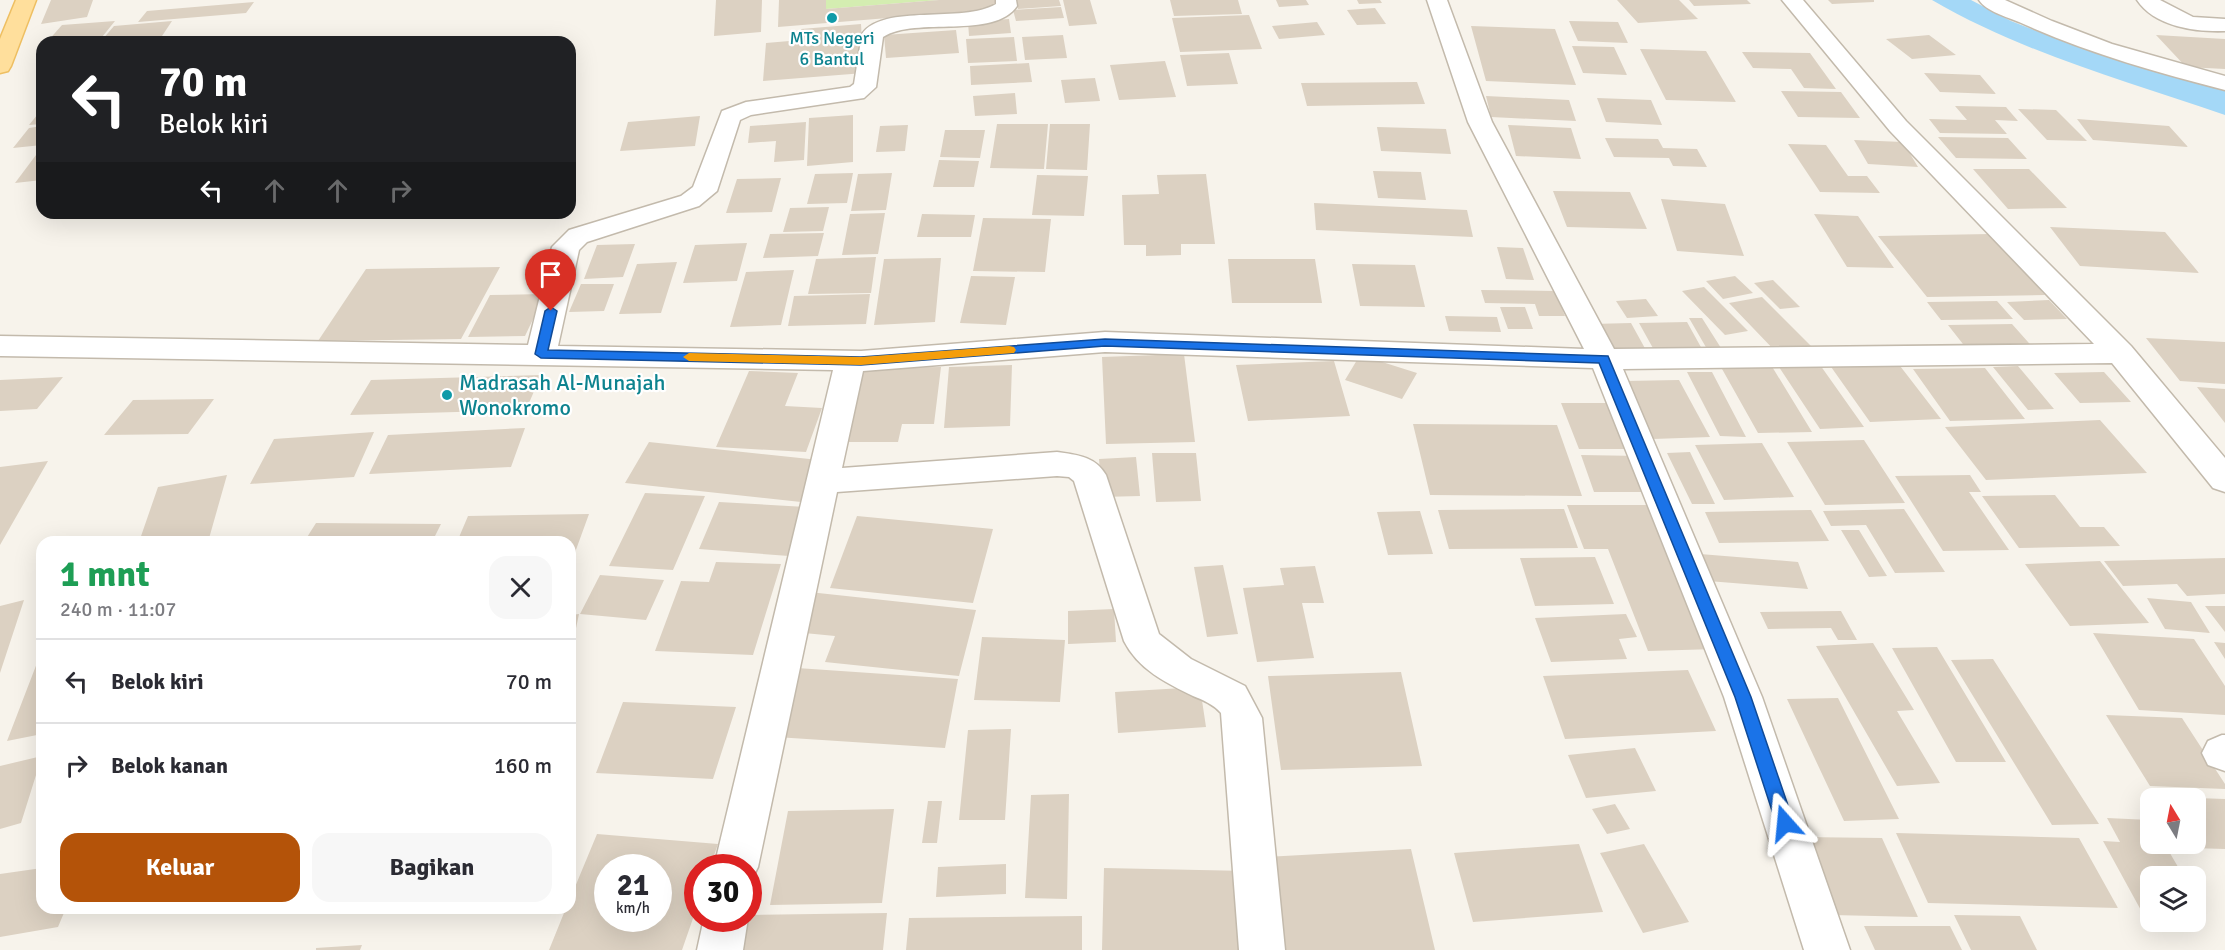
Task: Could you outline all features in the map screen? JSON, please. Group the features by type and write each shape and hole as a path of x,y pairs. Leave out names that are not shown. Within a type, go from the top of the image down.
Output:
{"main road":[{"path":"0,66 26,0"}],"street":[{"path":"541,354 566,247 578,236 698,196 704,191 730,116 746,109 856,93 865,87 873,34 876,30 897,25 988,16 1004,10 1007,6 1006,0"},
{"path":"1437,0 1480,122 1604,359 1743,697 1827,950"},
{"path":"1792,0 1898,126 2120,353 2225,480"},
{"path":"1989,0 2054,30 2225,82"},
{"path":"2146,0 2180,20 2199,26 2225,25"},
{"path":"0,346 850,361 1105,342 1604,359 2120,353"},
{"path":"739,854 850,361"},
{"path":"823,481 1057,464 1084,470 1089,475 1143,641 1159,657 1201,682 1223,690 1238,704 1242,718 1262,950"},
{"path":"720,950 723,932"}],"green space":[{"path":"826,0 939,0 826,9"}],"water":[{"path":"1932,0 1971,0 2011,21 2073,45 2225,89 2225,115 2039,51 2002,36"}],"building":[{"path":"51,0 93,0 87,17 41,24"},
{"path":"716,0 762,0 761,32 714,36"},
{"name":"MTs Negeri 6 Bantul","path":"779,0 826,0 826,9 939,0 996,0 998,9 778,27"},
{"path":"1017,0 1059,0 1061,6 1018,9"},
{"path":"1063,0 1090,0 1097,24 1069,26"},
{"path":"1170,0 1238,0 1242,14 1174,16"},
{"path":"1276,0 1306,0 1309,5 1279,7"},
{"path":"1357,0 1380,0 1382,3 1359,4"},
{"path":"1617,0 1679,0 1698,19 1638,23"},
{"path":"1689,0 1747,0 1751,4 1694,6"},
{"path":"1828,0 1874,0 1874,2 1832,4"},
{"path":"254,2 246,13 138,22 147,11"},
{"path":"1061,7 1064,18 1016,21 1013,10"},
{"path":"1375,8 1386,24 1357,25 1347,10"},
{"path":"1249,15 1262,49 1180,52 1172,18"},
{"path":"1009,19 1011,33 969,36 968,22"},
{"path":"115,21 103,36 52,36 62,25"},
{"path":"172,21 162,36 105,36 114,26"},
{"path":"1569,21 1618,22 1628,43 1578,41"},
{"path":"1317,22 1325,35 1279,39 1272,26"},
{"path":"861,24 864,73 763,81 766,43 801,40 801,29"},
{"path":"1471,26 1555,29 1576,85 1486,81"},
{"path":"956,30 959,53 886,58 884,35"},
{"path":"1063,35 1067,58 1025,60 1022,37"},
{"path":"1929,35 1956,55 1912,59 1886,39"},
{"path":"2156,35 2225,39 2225,69 2186,67"},
{"path":"1014,37 1017,61 968,63 966,39"},
{"path":"1572,46 1614,47 1627,75 1583,73"},
{"path":"1640,49 1706,51 1736,102 1666,100"},
{"path":"1742,52 1810,53 1836,89 1804,88 1791,69 1753,68"},
{"path":"1229,53 1238,84 1187,86 1180,55"},
{"path":"1165,61 1176,97 1119,100 1110,65"},
{"path":"1029,63 1032,82 971,85 970,66"},
{"path":"1924,73 1980,75 1996,94 1940,92"},
{"path":"1095,78 1100,101 1065,103 1061,80"},
{"path":"1417,82 1425,104 1307,106 1301,83"},
{"path":"1781,91 1841,92 1860,118 1798,117"},
{"path":"1015,93 1017,114 975,116 973,96"},
{"path":"1486,96 1569,100 1576,121 1491,117"},
{"path":"1597,98 1651,100 1662,125 1606,122"},
{"path":"1955,106 2006,107 2018,121 1995,120 2007,134 1940,133 1929,119 1967,120"},
{"path":"2018,109 2056,110 2087,141 2047,140"},
{"path":"853,115 853,162 807,166 809,118"},
{"path":"36,116 36,124 29,125"},
{"path":"700,116 695,146 620,151 628,122"},
{"path":"2077,119 2169,126 2188,147 2093,140"},
{"path":"806,122 804,160 774,162 776,141 748,143 750,126"},
{"path":"997,124 1048,124 1044,169 990,168"},
{"path":"1050,124 1090,124 1087,170 1046,169"},
{"path":"908,125 905,151 876,152 880,126"},
{"path":"1508,125 1571,128 1581,159 1516,156"},
{"path":"36,127 36,146 13,148 29,128"},
{"path":"1377,127 1446,129 1451,154 1381,151"},
{"path":"945,130 985,130 980,158 940,157"},
{"path":"1938,137 2008,138 2027,159 1956,158"},
{"path":"1605,138 1658,139 1663,148 1697,149 1707,167 1673,166 1669,158 1614,157"},
{"path":"1854,140 1903,142 1918,167 1868,164"},
{"path":"1788,144 1826,145 1848,176 1867,176 1880,193 1820,192"},
{"path":"36,155 36,181 15,183"},
{"path":"939,160 979,161 974,187 933,187"},
{"path":"1973,169 2029,169 2067,208 2008,209"},
{"path":"1373,171 1421,172 1426,200 1378,198"},
{"path":"853,173 847,203 807,204 815,174"},
{"path":"892,173 886,210 851,211 858,174"},
{"path":"1206,174 1215,244 1181,244 1181,255 1146,256 1146,245 1124,245 1122,195 1159,194 1157,175"},
{"path":"1037,175 1088,176 1084,216 1032,215"},
{"path":"781,178 772,212 726,213 737,179"},
{"path":"1553,191 1630,192 1647,229 1567,227"},
{"path":"1661,199 1725,204 1744,256 1677,251"},
{"path":"1314,203 1467,210 1473,237 1316,230"},
{"path":"829,207 823,231 783,232 790,208"},
{"path":"885,213 878,254 842,255 850,214"},
{"path":"922,214 975,215 971,237 917,237"},
{"path":"1814,214 1858,216 1894,268 1847,267"},
{"path":"983,218 1051,219 1045,272 973,271"},
{"path":"2050,227 2165,232 2199,273 2080,266"},
{"path":"824,233 818,256 763,258 770,234"},
{"path":"1990,234 2045,295 1927,297 1878,236"},
{"path":"747,243 737,281 683,283 695,245"},
{"path":"635,244 623,277 584,279 597,245"},
{"path":"1497,247 1523,248 1534,280 1506,279"},
{"path":"876,257 871,293 808,294 816,259"},
{"path":"941,258 935,322 874,325 884,259"},
{"path":"1228,259 1315,259 1322,303 1232,303"},
{"path":"677,262 661,313 619,314 637,264"},
{"path":"1352,264 1415,265 1425,307 1360,306"},
{"path":"500,267 461,339 318,341 366,269"},
{"path":"794,270 781,325 730,327 746,272"},
{"path":"971,276 1015,277 1006,325 960,323"},
{"path":"1735,276 1753,293 1723,299 1706,281"},
{"path":"1773,280 1800,307 1780,309 1754,283"},
{"path":"581,284 614,284 604,311 569,312"},
{"path":"1704,287 1748,331 1725,335 1682,291"},
{"path":"1481,290 1555,291 1565,316 1539,316 1535,304 1485,303"},
{"path":"545,294 525,336 468,337 490,295"},
{"path":"870,294 866,324 788,326 794,296"},
{"path":"1762,297 1812,347 1777,353 1729,303"},
{"path":"1646,299 1658,316 1627,318 1616,301"},
{"path":"2049,300 2067,319 2024,320 2007,302"},
{"path":"1997,301 2013,319 1941,320 1927,302"},
{"path":"1500,307 1525,307 1533,329 1508,329"},
{"path":"1445,316 1497,317 1501,332 1449,331"},
{"path":"1689,318 1702,318 1721,348 1707,349"},
{"path":"1687,322 1702,349 1654,350 1639,323"},
{"path":"1631,323 1647,352 1607,354 1592,324"},
{"path":"2012,324 2036,351 1970,353 1948,325"},
{"path":"2146,338 2225,342 2225,384 2180,381"},
{"path":"1184,354 1195,442 1106,444 1102,357"},
{"path":"1360,355 1417,373 1402,399 1345,380"},
{"path":"1717,360 1768,360 1812,432 1758,433"},
{"path":"1334,361 1350,416 1248,421 1236,365"},
{"path":"1818,362 1864,427 1820,429 1777,364"},
{"path":"1897,362 1941,419 1870,422 1829,364"},
{"path":"1012,365 1010,426 944,428 949,367"},
{"path":"2018,366 2054,409 2028,410 1993,367"},
{"path":"941,367 934,424 902,424 898,442 844,442 861,368"},
{"path":"1985,368 2025,419 1950,421 1913,369"},
{"path":"749,371 798,373 785,406 822,408 806,452 716,447"},
{"path":"1687,372 1712,372 1746,437 1720,436"},
{"path":"2104,372 2131,402 2080,403 2054,373"},
{"name":"Madrasah Al-Munajah Wonokromo","path":"541,375 526,410 350,415 371,380"},
{"path":"63,377 37,409 0,411 0,380"},
{"path":"1679,380 1710,437 1653,439 1625,381"},
{"path":"2197,387 2225,389 2225,423"},
{"path":"214,399 188,434 104,435 133,400"},
{"path":"1561,403 1615,403 1634,449 1579,449"},
{"path":"2100,420 2147,473 1986,480 1945,427"},
{"path":"1413,424 1557,425 1582,496 1430,495"},
{"path":"525,428 511,467 369,474 388,435"},
{"path":"374,432 354,477 250,484 274,439"},
{"path":"1864,440 1905,503 1825,505 1787,442"},
{"path":"649,442 819,460 801,502 625,483"},
{"path":"1762,443 1794,497 1724,500 1695,445"},
{"path":"1690,452 1715,504 1692,504 1667,453"},
{"path":"1152,453 1196,453 1201,501 1156,502"},
{"path":"1581,455 1640,456 1655,492 1594,492"},
{"path":"1136,457 1140,496 1102,497 1099,459"},
{"path":"48,461 0,545 0,467"},
{"path":"227,475 210,536 141,536 158,487"},
{"path":"1970,475 1981,492 1969,492 2009,550 1943,551 1895,476"},
{"path":"645,493 705,496 673,570 609,566"},
{"path":"2055,495 2080,527 2104,527 2120,546 2019,548 1982,496"},
{"path":"719,502 806,507 789,556 699,549"},
{"path":"1567,505 1652,505 1716,649 1648,651 1608,549 1584,549"},
{"path":"1564,509 1578,548 1449,549 1438,510"},
{"path":"1904,509 1945,572 1895,573 1866,525 1831,526 1823,511"},
{"path":"1811,510 1829,541 1719,543 1705,512"},
{"path":"1420,511 1433,554 1388,555 1377,512"},
{"path":"589,514 576,550 576,536 460,536 468,516"},
{"path":"857,516 993,529 973,603 830,588"},
{"path":"316,523 441,524 435,536 308,536"},
{"path":"1841,530 1859,530 1887,576 1869,577"},
{"path":"1700,554 1798,562 1808,589 1708,581"},
{"path":"1595,557 1614,604 1535,606 1520,558"},
{"path":"2225,558 2225,594 2187,596 2177,584 2123,586 2104,561"},
{"path":"2100,561 2149,623 2070,626 2025,564"},
{"path":"716,562 781,564 753,655 655,651 681,581 709,582"},
{"path":"1223,565 1238,634 1207,637 1194,567"},
{"path":"1315,566 1324,603 1302,603 1314,658 1257,662 1243,588 1284,585 1280,568"},
{"path":"600,575 664,580 646,620 580,614"},
{"path":"809,592 976,610 959,676 825,662 835,636 794,632"},
{"path":"2147,598 2191,602 2210,633 2165,629"},
{"path":"24,600 0,673 0,606"},
{"path":"2205,606 2225,606 2225,632"},
{"path":"1114,609 1116,642 1068,644 1068,611"},
{"path":"1841,611 1857,640 1838,640 1831,628 1768,629 1760,612"},
{"path":"1626,614 1637,637 1619,639 1627,659 1551,662 1535,618"},
{"path":"2093,633 2194,639 2225,686 2225,715 2139,710"},
{"path":"982,637 1065,640 1060,702 974,700"},
{"path":"2214,642 2225,643 2225,659"},
{"path":"1873,643 1914,710 1897,711 1940,783 1897,786 1816,646"},
{"path":"1937,647 2006,762 1956,762 1892,648"},
{"path":"1993,659 2099,824 2052,825 1951,660"},
{"path":"36,666 36,735 7,741"},
{"path":"797,668 958,679 945,748 776,737"},
{"path":"1688,670 1716,731 1565,739 1543,676"},
{"path":"1401,672 1422,766 1281,770 1268,676"},
{"path":"1200,687 1206,727 1118,733 1115,692"},
{"path":"1838,698 1899,819 1844,821 1787,699"},
{"path":"623,702 736,707 713,779 596,773"},
{"path":"2106,715 2182,718 2225,784 2225,789 2150,786"},
{"path":"1011,729 1005,820 959,820 968,730"},
{"path":"1635,748 1656,791 1586,798 1568,755"},
{"path":"36,757 36,775 21,823 0,829 0,766"},
{"path":"1069,794 1067,899 1025,898 1031,795"},
{"path":"2206,798 2225,799 2225,849 2206,848"},
{"path":"928,801 942,801 937,843 922,843"},
{"path":"1615,804 1630,829 1607,834 1592,809"},
{"path":"894,809 882,903 770,905 788,811"},
{"path":"2107,818 2140,820 2140,854 2170,854 2177,866 2140,866 2140,909 2103,841 2120,842"},
{"path":"1896,833 2079,838 2118,908 1928,903"},
{"path":"597,834 718,844 715,854 684,854 684,932 688,932 682,950 549,950 564,914 576,914 576,885"},
{"path":"1801,837 1882,838 1918,917 1832,915"},
{"path":"1579,844 1603,912 1473,922 1454,853"},
{"path":"1644,844 1689,922 1643,933 1600,853"},
{"path":"1411,849 1435,950 1280,950 1266,857"},
{"path":"1006,864 1006,894 936,897 938,867"},
{"path":"1104,868 1247,871 1251,950 1102,950"},
{"path":"36,869 36,914 63,914 58,927 0,937 0,874"},
{"path":"887,913 883,950 739,950 743,932 762,932 762,915"},
{"path":"1954,915 2020,916 2037,950 1971,950"},
{"path":"1082,916 1082,950 906,950 909,918"},
{"path":"1864,926 1950,926 1962,950 1875,950"},
{"path":"362,945 360,950 316,950 316,948"}],"slow traffic":[{"path":"689,357 861,361 1009,350"}],"place":[{"name":"MTs Negeri 6 Bantul","path":"832,18"},
{"name":"Madrasah Al-Munajah Wonokromo","path":"447,395"}],"route":[{"path":"551,311 541,354 861,361 1105,342 1604,359 1743,697 1785,823"}]}
